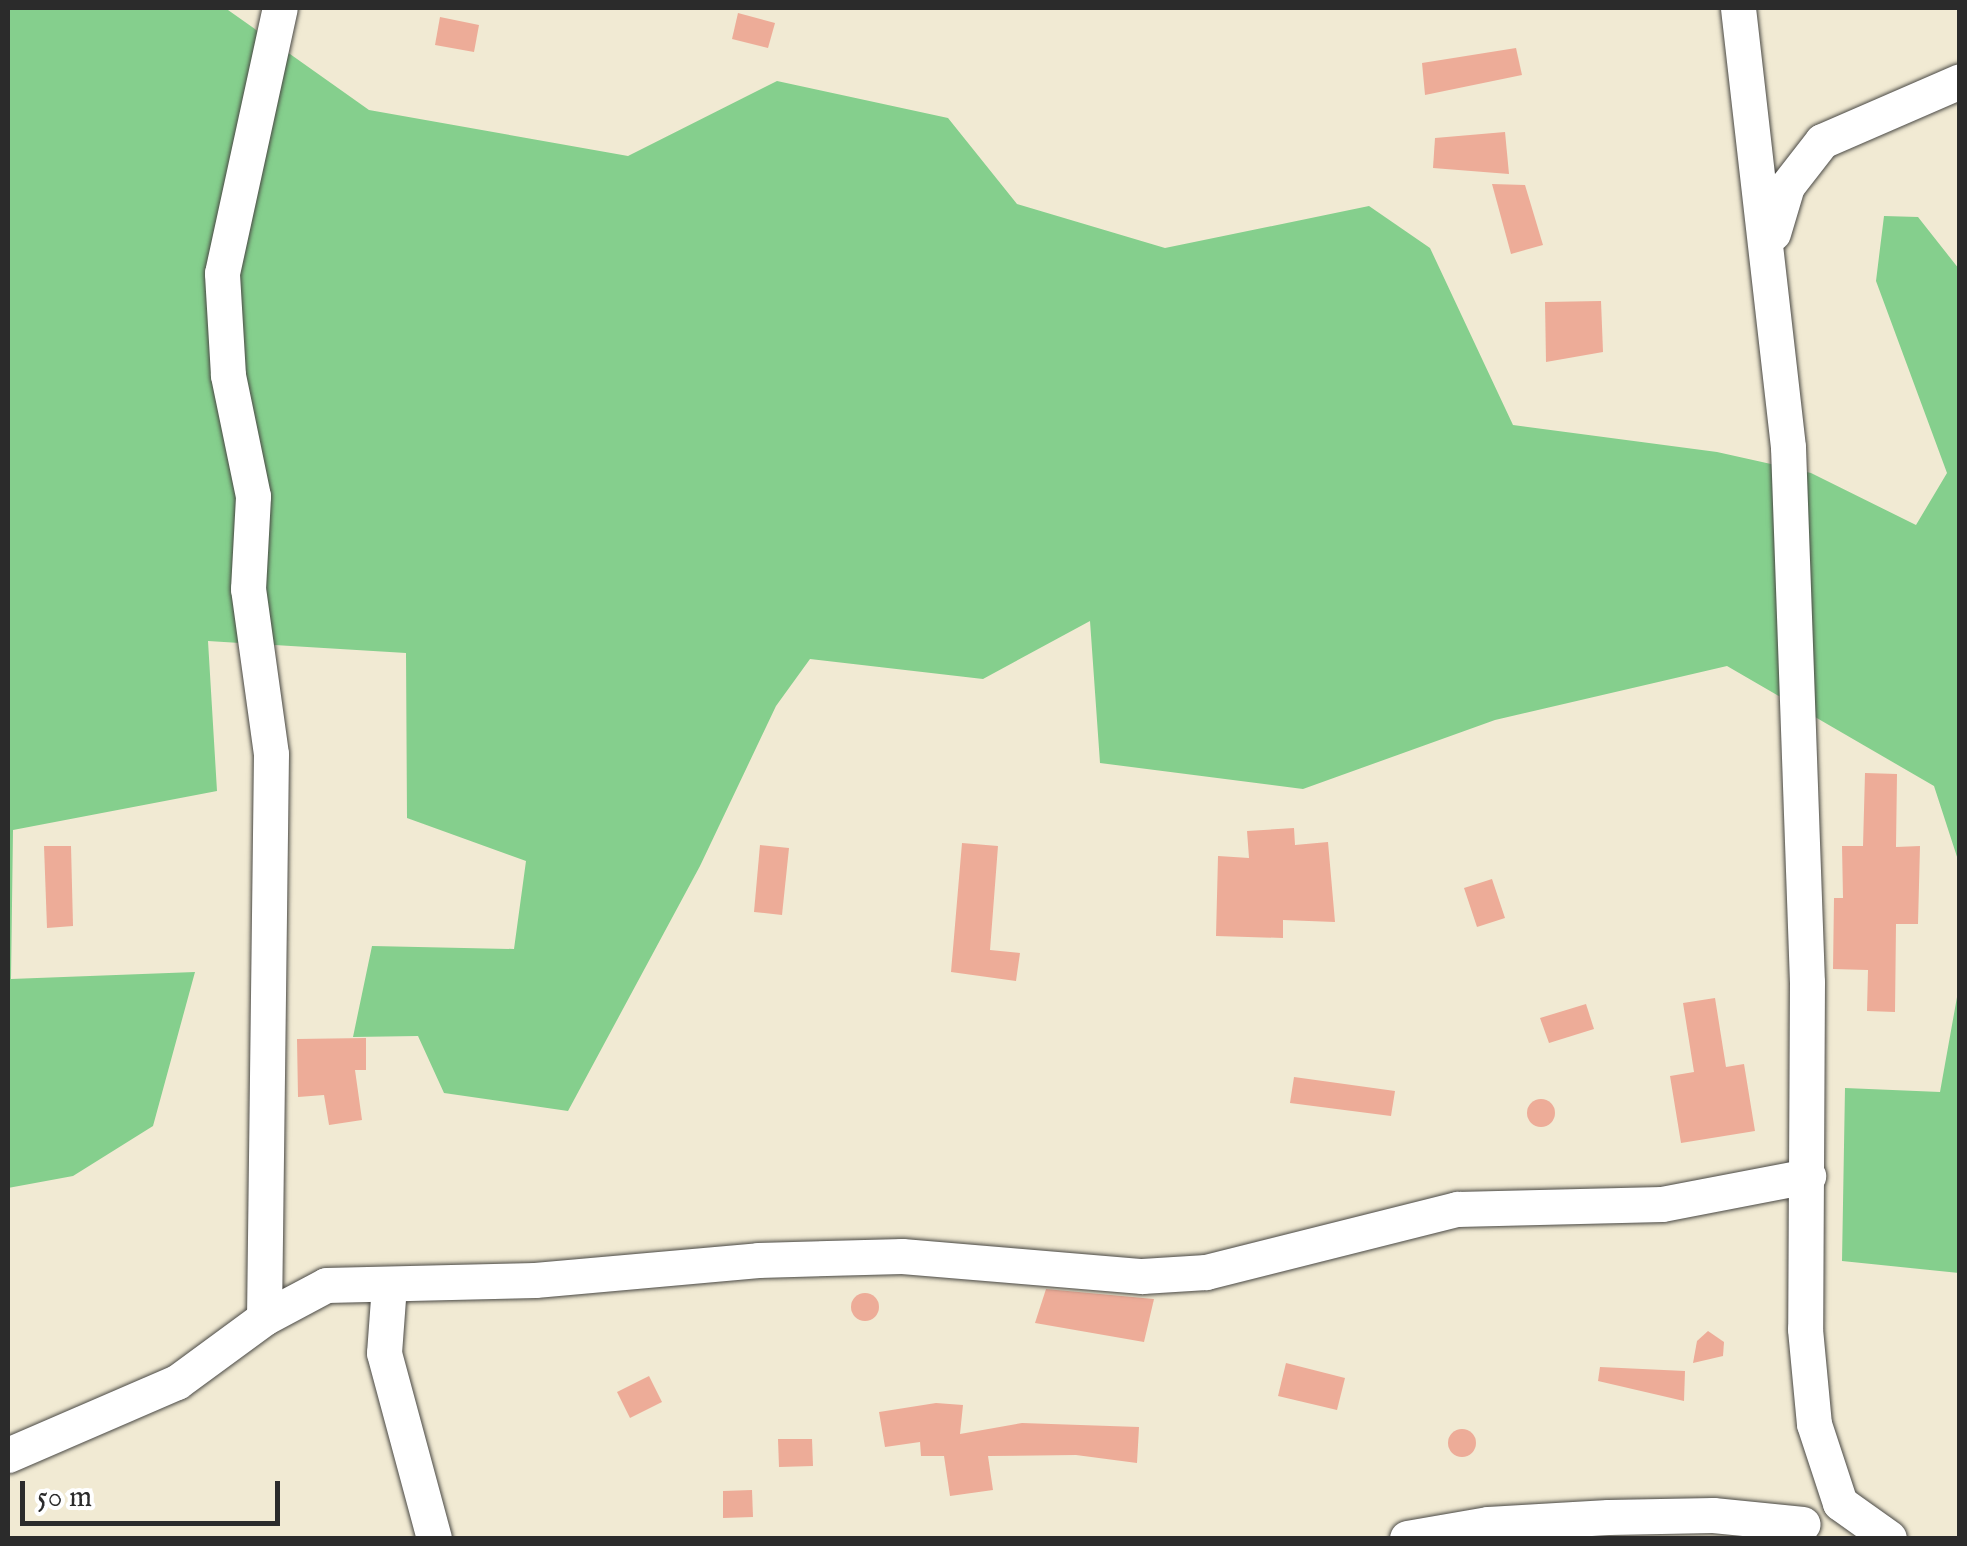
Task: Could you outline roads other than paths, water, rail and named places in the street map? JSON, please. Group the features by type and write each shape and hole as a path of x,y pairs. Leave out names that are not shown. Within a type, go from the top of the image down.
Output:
{"street":[{"path":"264,1318 271,754 248,590 253,496 228,375 222,273 280,8"},
{"path":"1738,8 1789,466 1808,1176 1805,1329 1814,1424 1840,1504 1889,1538"},
{"path":"1766,258 1787,186 1822,141 1960,81"},
{"path":"8,1455 177,1382 264,1318 326,1285 389,1285 902,1256 1142,1276 1206,1272 1492,1203 1598,1210 1808,1176"},
{"path":"389,1285 384,1353 434,1538"},
{"path":"1407,1538 1488,1524 1713,1515 1797,1531 1840,1504"}]}
